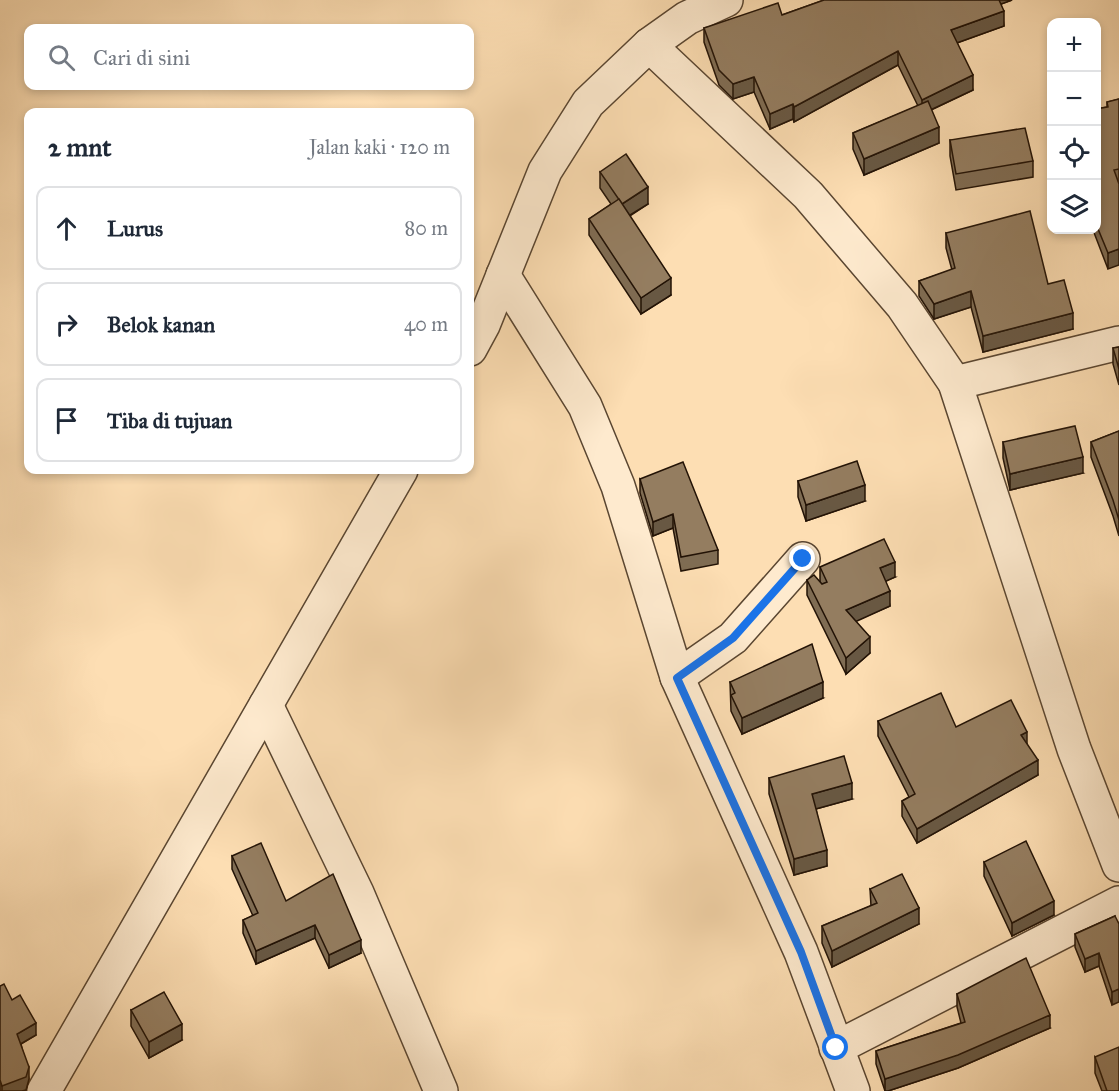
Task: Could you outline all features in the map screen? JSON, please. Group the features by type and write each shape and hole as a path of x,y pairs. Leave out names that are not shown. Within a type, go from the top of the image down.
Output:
{"street":[{"path":"474,342 483,325 545,171 588,103 649,45 687,18 726,0"},
{"path":"649,45 808,195 902,305 955,383 1074,749 1119,865"},
{"path":"503,274 585,406 618,486 677,678 801,952 853,1091"},
{"path":"955,383 1119,343"},
{"path":"44,1091 399,474"},
{"path":"677,678 733,638 803,559"},
{"path":"266,705 357,893 441,1091"},
{"path":"836,1048 1119,903"}],"building":[{"path":"824,0 999,0 1004,11 951,30 973,75 922,100 898,51 794,107 793,104 770,114 754,77 733,84 719,70 704,28 778,3 782,15"},
{"path":"1119,99 1119,169 1114,170 1119,184 1119,249 1108,253 1100,234 1101,108 1108,107 1107,102"},
{"path":"928,101 939,127 864,159 853,133"},
{"path":"1025,128 1033,161 956,174 950,140"},
{"path":"626,154 648,187 622,204 600,172"},
{"path":"619,199 671,278 641,298 589,219"},
{"path":"1030,211 1048,284 1064,280 1073,313 983,336 971,291 934,304 919,281 955,268 946,233"},
{"path":"1119,347 1119,369 1113,348"},
{"path":"1075,426 1083,457 1010,474 1003,442"},
{"path":"1119,431 1119,520 1091,442"},
{"path":"857,461 865,485 806,505 798,481"},
{"path":"683,462 718,550 681,557 673,514 653,522 640,479"},
{"path":"884,539 895,562 880,568 890,591 846,610 870,637 846,658 807,580 814,575 822,584 827,582 820,567"},
{"path":"812,644 823,682 742,718 731,695 735,693 730,682"},
{"path":"941,693 956,727 1011,700 1027,732 1021,735 1038,760 917,829 902,801 915,794 878,721"},
{"path":"844,756 852,783 812,794 827,850 794,859 769,778"},
{"path":"1026,841 1054,901 1012,923 984,862"},
{"path":"261,843 286,901 333,874 361,940 329,955 315,925 256,951 243,920 258,913 232,856"},
{"path":"902,874 919,908 832,951 822,926 877,903 870,889"},
{"path":"1115,916 1119,924 1119,989 1112,992 1099,953 1085,959 1075,934"},
{"path":"1026,958 1050,1015 958,1055 885,1079 876,1051 965,1022 957,994"},
{"path":"4,984 12,1000 20,995 36,1023 17,1034 29,1067 26,1077 2,1086 0,1080 0,986"},
{"path":"164,992 182,1024 149,1042 131,1010"},
{"path":"1119,1047 1119,1091 1107,1091 1095,1057"}],"route":[{"path":"803,559 733,638 677,678 801,952 836,1048"}]}
